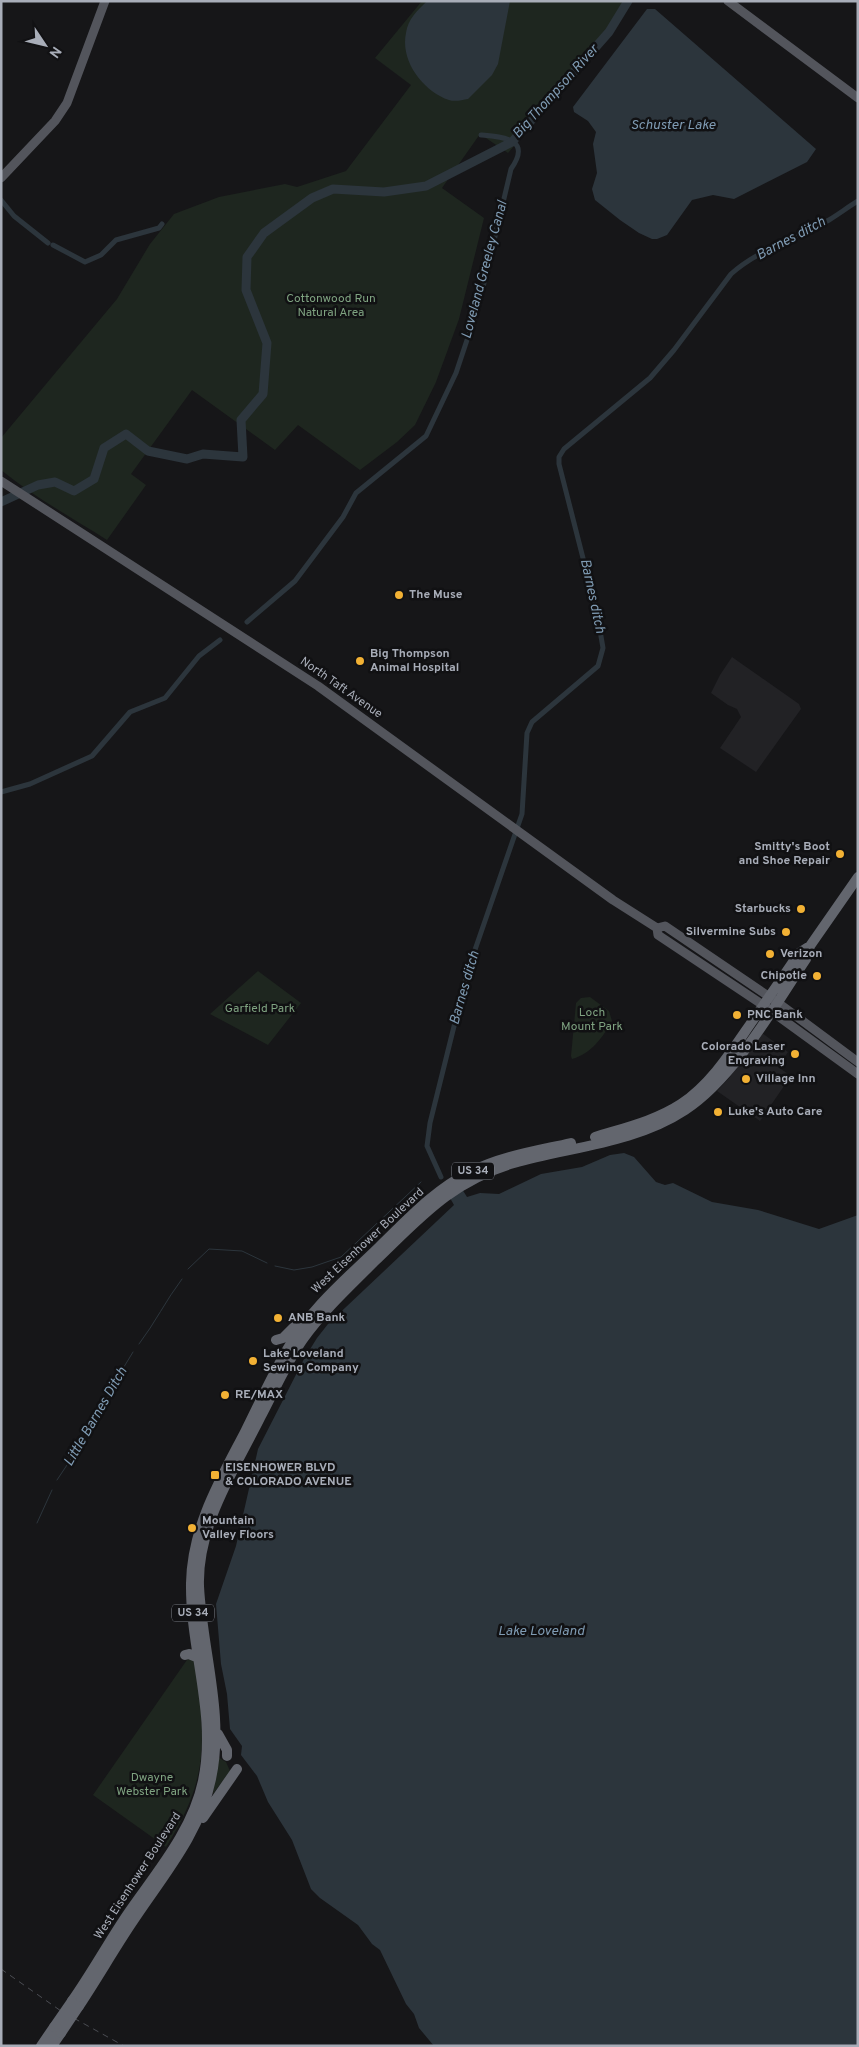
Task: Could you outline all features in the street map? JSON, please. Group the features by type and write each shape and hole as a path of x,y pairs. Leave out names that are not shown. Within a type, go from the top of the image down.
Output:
{"highway":[{"name":"West Eisenhower Boulevard","path":"90,1982 192,1830 206,1798 212,1779 217,1733 204,1639 199,1584 202,1554 207,1531 224,1489 300,1344 331,1305 426,1212 458,1186 490,1171 515,1163 631,1135 676,1116 695,1103 719,1081 770,1004 799,953 810,946 858,876"},
{"name":"West Eisenhower Boulevard","path":"90,1982 121,1924 188,1823 198,1799 205,1765 208,1729 191,1583 192,1559 203,1517 285,1354 309,1316 425,1203 452,1182 504,1157 592,1138 622,1129 650,1119 680,1104 721,1065 770,1004"},
{"path":"276,1340 283,1338 304,1317 309,1316"},
{"path":"203,1517 207,1521 205,1526 207,1531"},
{"path":"185,1655 189,1654 199,1658"},
{"path":"217,1733 227,1750 227,1756"},
{"path":"192,1830 237,1770"},
{"name":"US 34","path":"41,2046 57,2030 90,1982"},
{"name":"US 34","path":"52,2046 57,2030"}],"main road":[{"path":"1,178 55,121 67,103 105,1"},
{"path":"728,1 858,98"},
{"name":"North Taft Avenue","path":"1,481 318,686 613,900 657,928 665,926 770,1004 858,1074"},
{"name":"North Taft Avenue","path":"770,1004 858,1062"}],"shaded area":[{"path":"732,657 799,704 801,709 756,772 720,748 741,717 737,709 711,693"},
{"path":"762,1033 788,1052 778,1067 791,1076 760,1121 717,1091 729,1078"}],"green space":[{"name":"Cottonwood Run Natural Area","path":"422,1 629,1 612,31 508,153 480,134 442,188 484,218 459,319 436,382 415,425 397,442 360,470 298,425 275,450 192,390 131,474 146,485 107,540 40,498 1,470 1,438 117,299 150,244 174,214 219,197 285,184 297,187 346,171 411,85 375,58"},
{"name":"Garfield Park","path":"258,971 301,1003 268,1045 210,1014"},
{"name":"Loch Mount Park","path":"590,997 609,1011 612,1021 605,1033 591,1049 572,1059 576,1003 581,998"},
{"name":"Dwayne Webster Park","path":"189,1657 195,1659 201,1712 201,1756 198,1777 191,1799 181,1822 166,1847 93,1795"},
{"path":"218,1757 226,1762 230,1771 213,1794"}],"water":[{"path":"427,1 510,1 498,64 492,75 468,99 451,101 439,96 422,82 410,64 405,44 407,28 414,16"},
{"name":"Schuster Lake","path":"647,9 655,9 816,149 807,162 734,199 713,195 692,200 667,235 657,239 652,239 639,233 595,200 592,189 597,173 593,144 596,132 588,121 574,112 573,107"},
{"name":"Lake Loveland","path":"624,1153 634,1157 656,1182 665,1185 673,1183 712,1202 758,1210 819,1229 858,1215 858,2046 434,2046 419,2028 414,2014 406,2004 380,1950 372,1944 358,1925 320,1898 311,1889 292,1840 268,1802 257,1776 241,1755 242,1746 230,1729 227,1694 221,1664 216,1604 236,1546 258,1449 304,1359 317,1338 328,1324 454,1205 450,1198 462,1189 467,1197 480,1193 499,1194 541,1174 582,1167 610,1155"}],"waterway":[{"name":"Big Thompson River","path":"1,502 38,485 55,482 74,491 94,479 104,448 126,434 148,451 187,459 203,454 243,457 241,420 263,394 267,343 246,290 247,257 264,233 312,198 333,189 384,192 426,186 512,142 609,32 628,1"},
{"name":"Loveland Greeley Canal","path":"247,622 295,581 343,517 356,493 426,436 456,373 479,304 511,169 517,159 517,146 512,142 498,137 481,135"},
{"path":"1,200 14,216 48,243"},
{"name":"Barnes ditch","path":"441,1177 427,1146 430,1123 468,970 522,814 527,733 532,722 598,666 603,648 597,613 559,464 559,457 564,449 650,378 674,350 731,274 753,258 829,220 858,201"},
{"path":"53,245 85,262 101,255 116,240 159,228 162,224"},
{"name":"Loveland Greeley Canal","path":"1,792 30,784 92,756 130,712 165,698 199,656 220,640"},
{"name":"Little Barnes Ditch","path":"275,1266 294,1270 312,1267 341,1257 421,1182"},
{"name":"Little Barnes Ditch","path":"188,1269 209,1249 242,1251 267,1263"},
{"name":"Little Barnes Ditch","path":"139,1344 182,1279"},
{"name":"Little Barnes Ditch","path":"57,1480 99,1417 116,1380 133,1352"},
{"name":"Little Barnes Ditch","path":"37,1523 52,1490"}],"railway":[{"path":"1,1969 61,2011 124,2046"}],"place":[{"name":"The Muse","path":"399,595"},
{"name":"Big Thompson Animal Hospital","path":"360,661"},
{"name":"Smitty's Boot and Shoe Repair","path":"840,854"},
{"name":"Starbucks","path":"801,909"},
{"name":"Silvermine Subs","path":"786,932"},
{"name":"Verizon","path":"770,954"},
{"name":"Chipotle","path":"817,976"},
{"name":"PNC Bank","path":"737,1015"},
{"name":"Colorado Laser Engraving","path":"795,1054"},
{"name":"Village Inn","path":"746,1079"},
{"name":"Luke's Auto Care","path":"718,1112"},
{"name":"ANB Bank","path":"278,1318"},
{"name":"Lake Loveland Sewing Company","path":"253,1361"},
{"name":"RE/MAX","path":"225,1395"},
{"name":"EISENHOWER BLVD & COLORADO AVENUE","path":"215,1475"},
{"name":"Mountain Valley Floors","path":"192,1528"}]}
